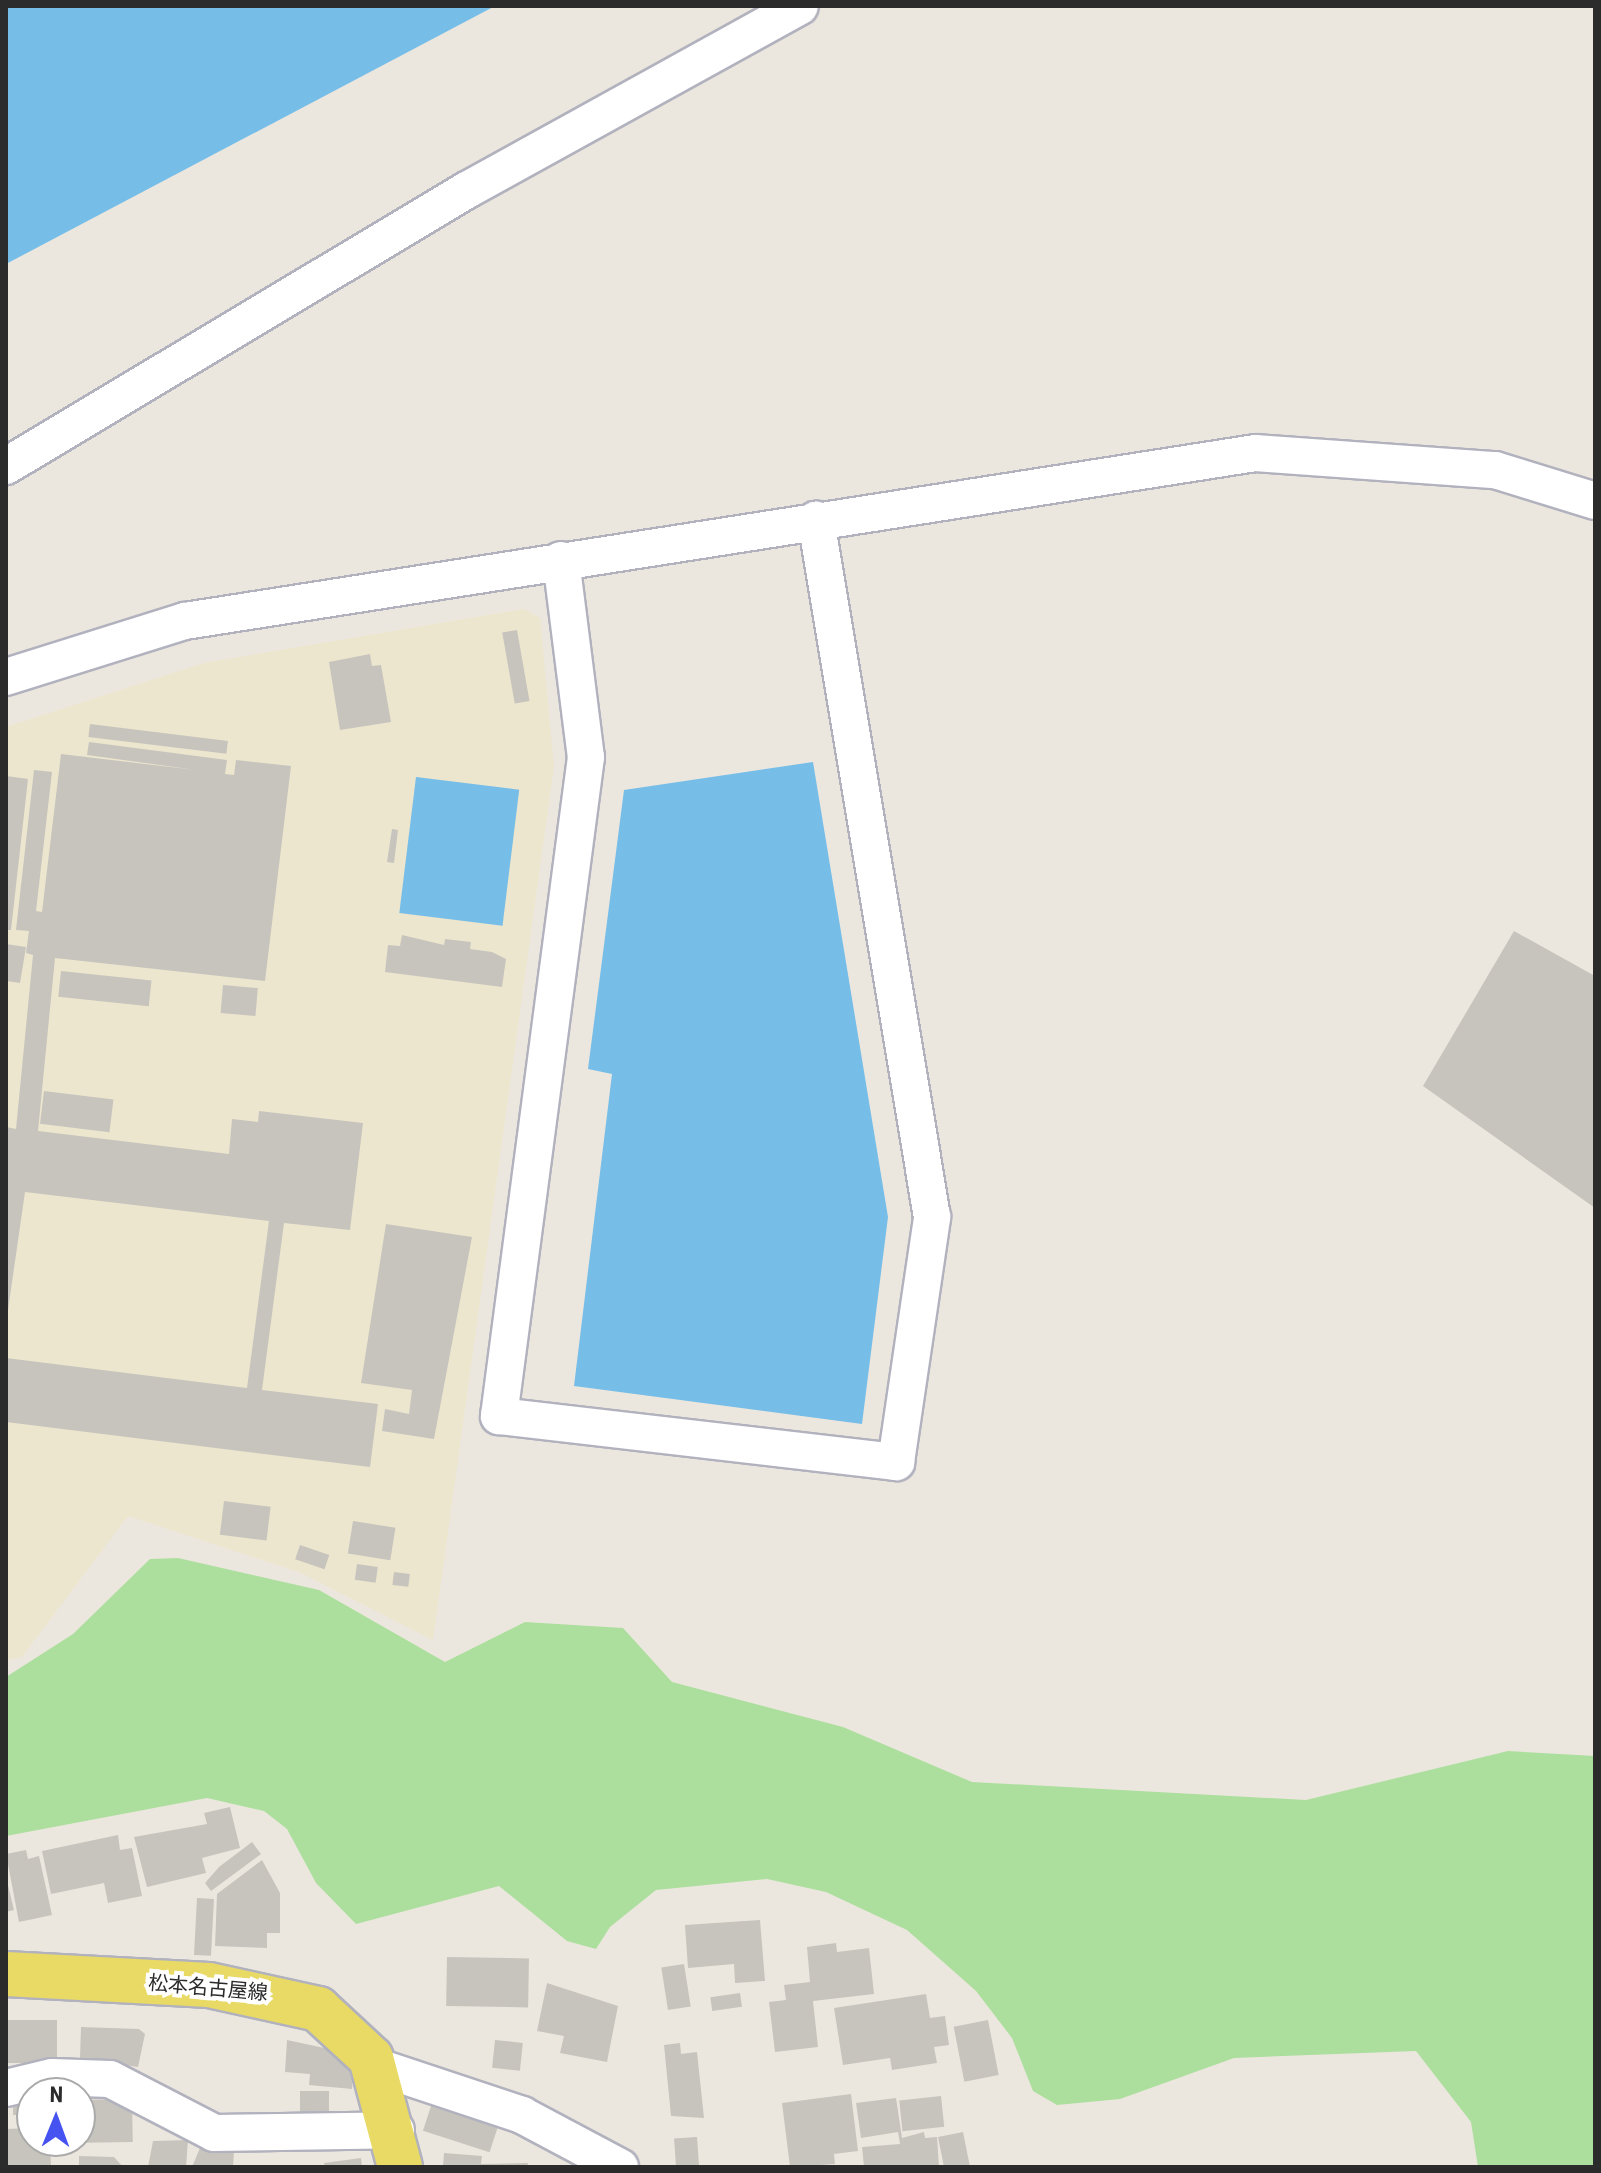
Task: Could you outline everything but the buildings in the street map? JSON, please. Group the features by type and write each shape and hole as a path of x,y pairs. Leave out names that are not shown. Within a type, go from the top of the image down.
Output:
{"main road":[{"name":"松本名古屋線","path":"6,1974 275,1994 318,2009 375,2066 398,2149"}],"street":[{"path":"6,466 467,190 800,6"},
{"path":"6,677 185,621 1255,453 1495,470 1595,501"},
{"path":"561,560 586,757 499,1416 896,1462 932,1217 816,520"},
{"path":"375,2066 522,2115 620,2167"},
{"path":"6,2088 52,2077 110,2079 214,2133 398,2149"}],"shaded area":[{"path":"524,609 540,618 554,766 433,1640 299,1572 128,1516 22,1657 6,1660 6,727 204,663"}],"green space":[{"path":"178,1558 319,1590 445,1662 525,1622 623,1628 672,1682 843,1727 972,1782 1306,1800 1508,1751 1595,1756 1595,2167 1478,2167 1471,2122 1416,2051 1234,2058 1120,2099 1057,2105 1033,2091 1012,2038 976,1991 907,1930 826,1892 767,1879 656,1890 610,1927 596,1949 567,1941 499,1886 356,1924 316,1883 287,1829 264,1811 207,1798 6,1836 6,1677 73,1634 150,1559"}],"water":[{"path":"6,6 495,6 6,264"},
{"path":"813,762 888,1217 862,1424 574,1386 612,1074 588,1069 624,790"},
{"path":"416,777 519,790 503,926 399,913"}]}
